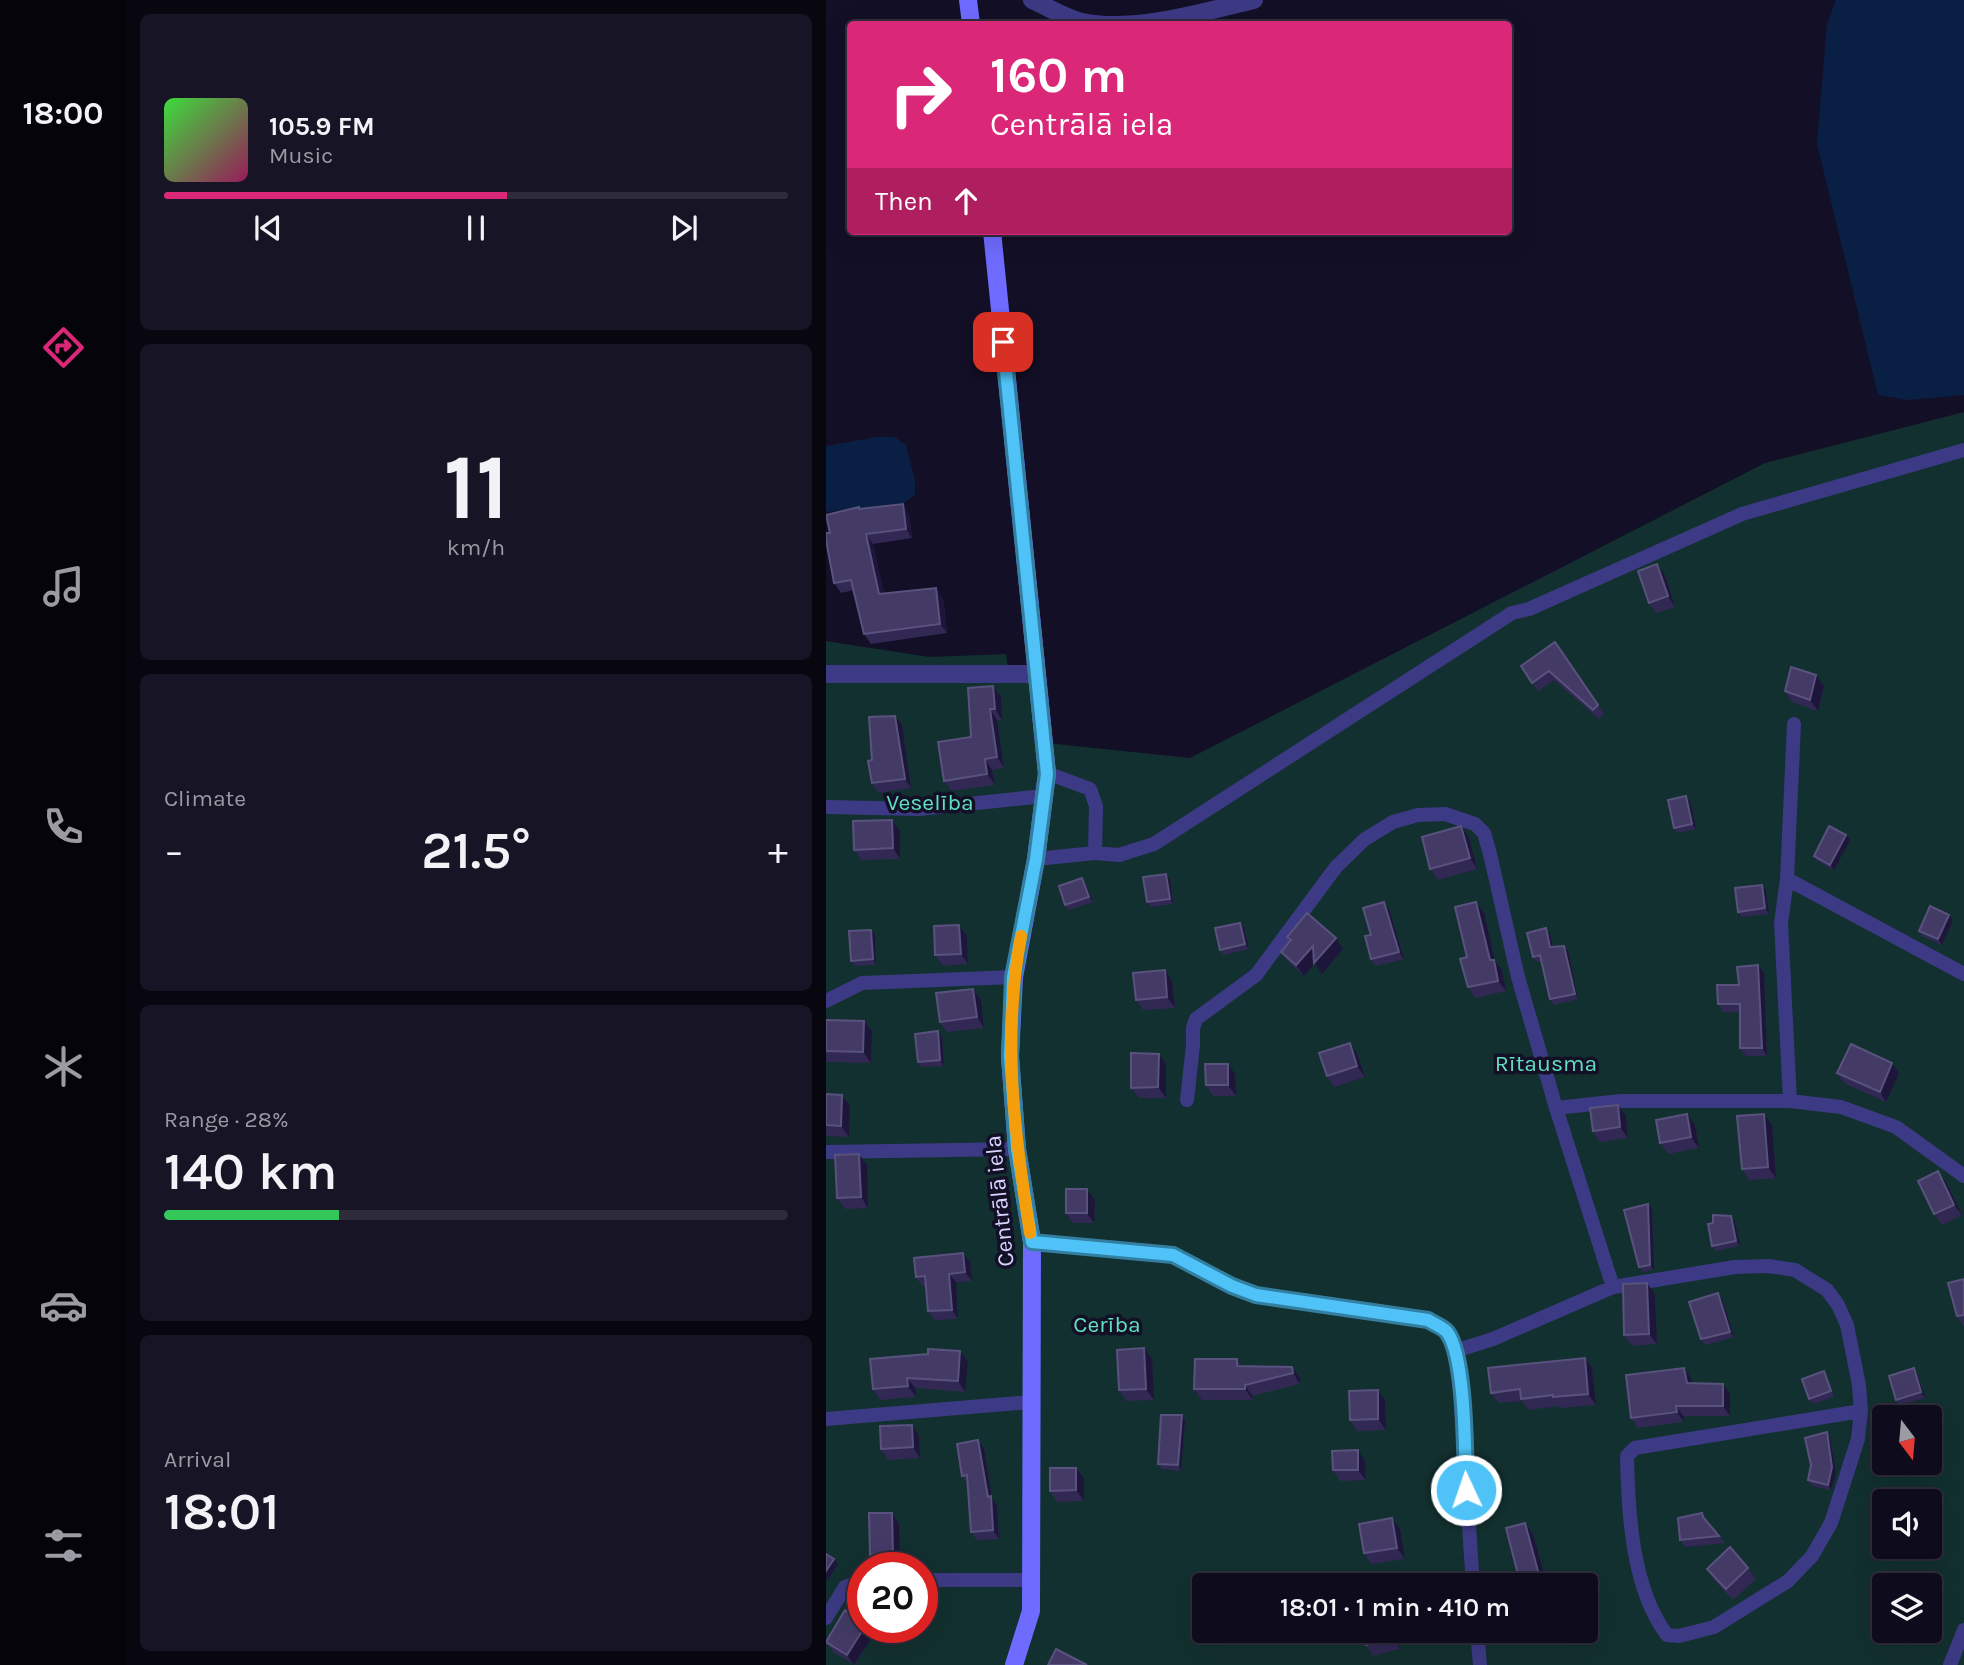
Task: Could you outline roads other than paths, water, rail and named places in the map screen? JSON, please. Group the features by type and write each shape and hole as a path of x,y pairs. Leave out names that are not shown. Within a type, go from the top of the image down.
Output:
{"street":[{"path":"968,0 971,21"},
{"path":"1032,0 1079,21"},
{"path":"1146,21 1181,17 1254,0"},
{"name":"Centrālā iela","path":"992,235 1047,774 1036,859 1013,977 1010,1056 1017,1149 1032,1242 1031,1611 1014,1665"},
{"path":"826,674 1037,674"}],"lane":[{"path":"1036,859 1095,853 1119,855 1154,844 1512,613 1529,609 1742,514 1964,450"},
{"path":"1790,1101 1781,923 1787,879 1794,724"},
{"path":"1047,774 1090,789 1096,806 1095,853"},
{"path":"827,807 919,809 1044,796"},
{"path":"1187,1100 1196,1018 1256,975 1336,867 1365,839 1393,822 1418,815 1445,814 1475,824 1483,833 1518,978 1613,1287"},
{"path":"1787,879 1964,974"},
{"path":"826,1001 862,983 1013,977"},
{"path":"1556,1108 1621,1101 1790,1101 1841,1107 1896,1127 1964,1176"},
{"path":"826,1152 1017,1149"},
{"path":"1032,1242 1173,1255 1232,1286 1256,1295 1428,1320 1446,1331 1455,1351 1461,1391 1472,1573"},
{"path":"1455,1351 1493,1339 1613,1287 1735,1267 1768,1266 1795,1270 1825,1287 1838,1305 1847,1325 1854,1354 1861,1411 1858,1439 1831,1523 1812,1556 1788,1581 1714,1627 1679,1636 1667,1635 1657,1622 1639,1573 1628,1502 1627,1456 1635,1448 1861,1411"},
{"path":"826,1419 1031,1402"},
{"path":"938,1580 1031,1580"},
{"path":"826,1618 847,1586"},
{"path":"1950,1665 1964,1630"},
{"path":"1478,1643 1480,1665"}],"water":[{"path":"1836,0 1964,0 1964,395 1908,400 1878,395 1817,144 1827,24"},
{"path":"877,437 895,437 906,445 915,480 915,495 904,503 826,512 826,446"}],"park label":[{"name":"Veselība","path":"930,802"},
{"name":"Rītausma","path":"1546,1063"},
{"name":"Cerība","path":"1107,1324"}]}
